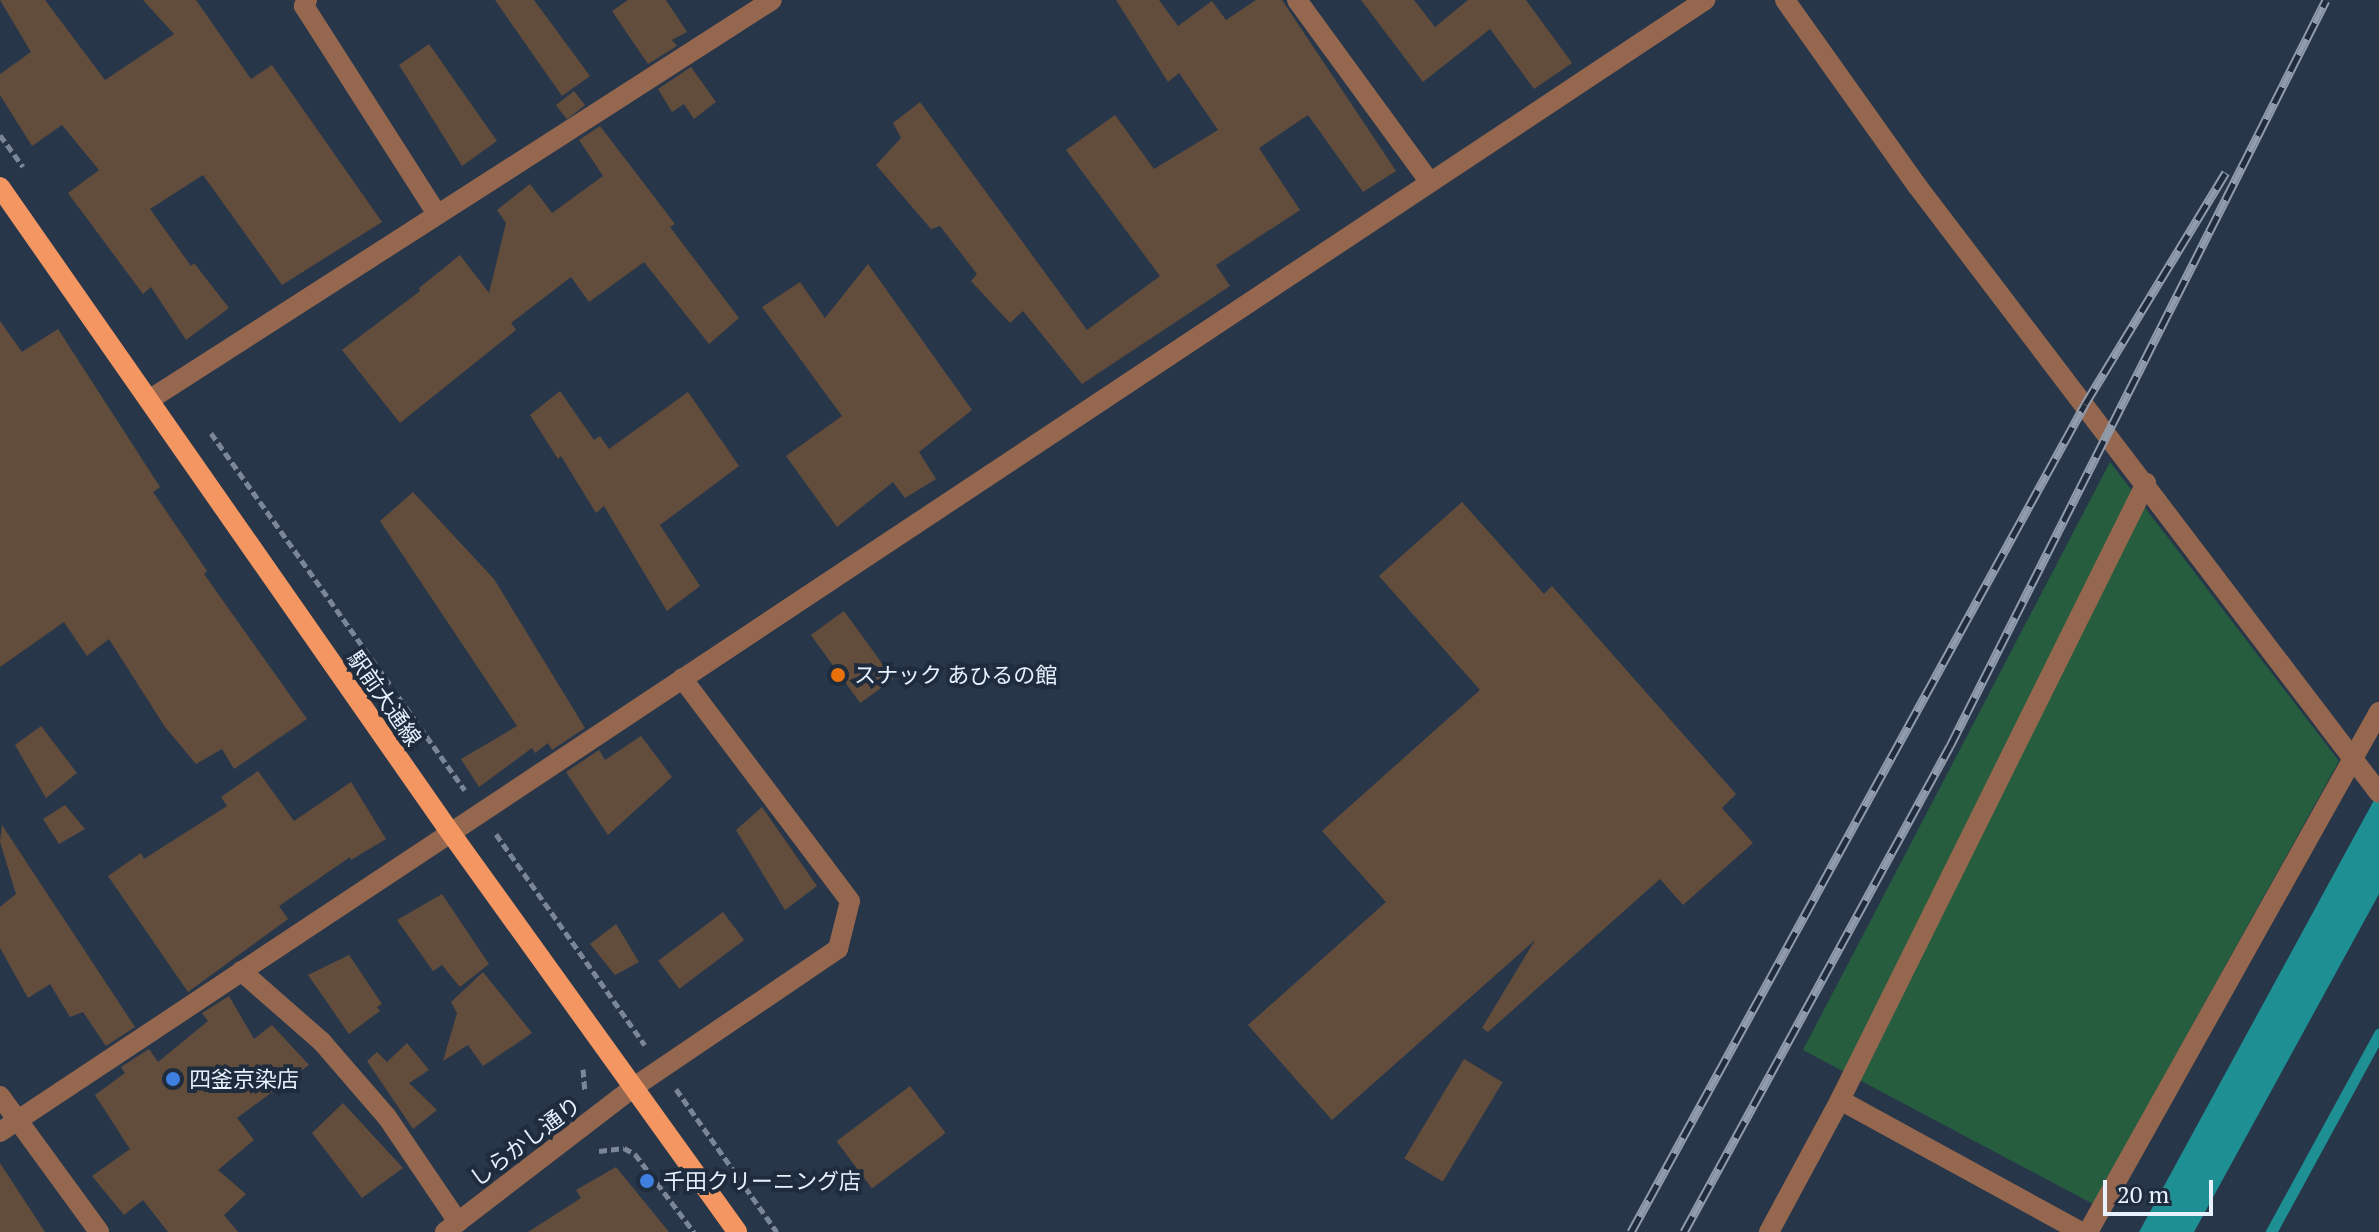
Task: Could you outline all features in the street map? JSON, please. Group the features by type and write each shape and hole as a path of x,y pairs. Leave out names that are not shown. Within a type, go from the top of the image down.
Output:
{"main road":[{"name":"駅前大通線","path":"0,187 450,832 737,1232"}],"street":[{"path":"307,0 304,6 437,214"},
{"path":"149,400 772,0"},
{"path":"1297,0 1429,181"},
{"path":"0,1132 1705,0"},
{"path":"1785,0 1918,187 2375,788"},
{"path":"1769,1232 1840,1100 2146,483"},
{"name":"しらかし通り","path":"452,1227 634,1087 838,949 850,901 682,678"},
{"path":"2088,1232 2379,712"},
{"path":"241,971 322,1042 387,1117 452,1227"},
{"path":"0,1096 99,1232"},
{"path":"1840,1100 2081,1232"}],"path":[{"path":"203,422 777,1232"},
{"path":"586,1160 598,1151 611,1148 635,1154 694,1232"}],"shaded area":[{"path":"2110,462 2339,761 2093,1204 1803,1050"},
{"path":"2379,791 2379,894 2194,1232 2139,1232"}],"building":[{"path":"0,0 45,0 105,80 174,34 143,0 196,0 251,79 272,65 382,222 282,285 203,175 150,209 191,266 194,263 229,308 186,340 151,287 143,294 68,193 99,170 62,125 32,146 0,95 0,74 31,52"},
{"path":"495,0 534,0 590,76 562,96"},
{"path":"628,0 666,0 687,32 672,40 677,46 648,64 612,11"},
{"path":"1116,0 1159,0 1178,26 1212,1 1226,20 1256,0 1282,0 1396,171 1363,192 1308,115 1259,148 1300,210 1216,265 1230,286 1082,384 1023,311 1010,323 971,281 977,274 940,226 931,229 876,165 901,138 893,123 920,102 1087,330 1160,276 1066,150 1115,115 1154,169 1218,130 1179,73 1168,82"},
{"path":"1361,0 1414,0 1435,27 1468,0 1526,0 1572,63 1534,89 1490,29 1423,82"},
{"path":"429,44 497,141 462,166 399,65"},
{"path":"691,67 716,102 694,119 684,104 672,112 658,89"},
{"path":"574,91 585,105 567,119 556,105"},
{"path":"600,126 675,224 670,227 739,318 709,344 644,262 589,302 571,277 511,323 516,330 400,423 342,350 420,291 419,288 460,255 489,293 506,223 497,210 530,184 552,213 603,176 579,140"},
{"path":"868,264 972,410 919,452 936,479 905,498 893,482 837,527 786,456 842,416 762,307 800,282 825,318"},
{"path":"0,321 22,352 58,329 160,487 153,492 207,571 204,574 307,719 234,769 222,749 196,764 165,727 109,639 87,656 64,622 0,667"},
{"path":"560,391 594,440 600,436 609,449 688,392 739,466 660,525 700,586 667,611 604,506 596,513 561,456 558,459 530,415"},
{"path":"413,492 494,579 585,728 552,750 548,743 535,753 532,748 479,787 461,759 517,726 380,521"},
{"path":"1462,502 1544,594 1552,586 1736,794 1722,808 1753,843 1683,905 1660,879 1488,1032 1482,1028 1535,940 1332,1120 1248,1025 1386,902 1322,831 1480,690 1379,576"},
{"path":"844,611 893,679 860,703 811,635"},
{"path":"41,726 77,773 46,798 15,745"},
{"path":"641,736 672,777 608,835 566,772 599,750 605,760"},
{"path":"258,771 294,821 351,782 386,839 351,860 350,857 279,906 288,919 188,992 108,876 141,853 144,859 227,806 221,797"},
{"path":"65,805 85,829 59,844 43,819"},
{"path":"762,807 817,886 785,910 736,830"},
{"path":"2,825 135,1027 106,1046 83,1012 70,1017 50,984 28,998 0,948 0,907 16,894 0,842"},
{"path":"442,894 489,964 460,987 442,965 433,971 397,920"},
{"path":"723,912 744,940 679,989 658,961"},
{"path":"616,924 639,962 615,975 590,944"},
{"path":"349,955 382,1004 377,1007 380,1011 349,1034 308,975"},
{"path":"483,972 532,1033 483,1066 468,1045 443,1061 457,1013 451,1002"},
{"path":"229,996 254,1039 272,1025 309,1065 237,1118 254,1140 218,1170 246,1194 224,1215 238,1232 168,1232 143,1200 124,1215 92,1176 130,1149 95,1095 125,1073 121,1067 149,1049 158,1062 208,1021 202,1013"},
{"path":"407,1043 429,1070 409,1083 437,1110 413,1129 367,1061 377,1052 387,1062"},
{"path":"1464,1059 1503,1082 1443,1182 1404,1158"},
{"path":"910,1086 946,1133 872,1188 837,1141"},
{"path":"343,1103 403,1168 362,1198 312,1133"},
{"path":"0,1163 45,1232 0,1232"},
{"path":"616,1167 669,1232 528,1232 581,1198 576,1190"}],"waterway":[{"path":"2271,1232 2379,1034"}],"railway":[{"path":"1684,1232 1950,746 2326,0"},
{"path":"1631,1232 2085,404 2226,172"}],"place":[{"name":"スナック あひるの館","path":"838,675"},
{"name":"四釜京染店","path":"173,1079"},
{"name":"千田クリーニング店","path":"647,1181"}]}
